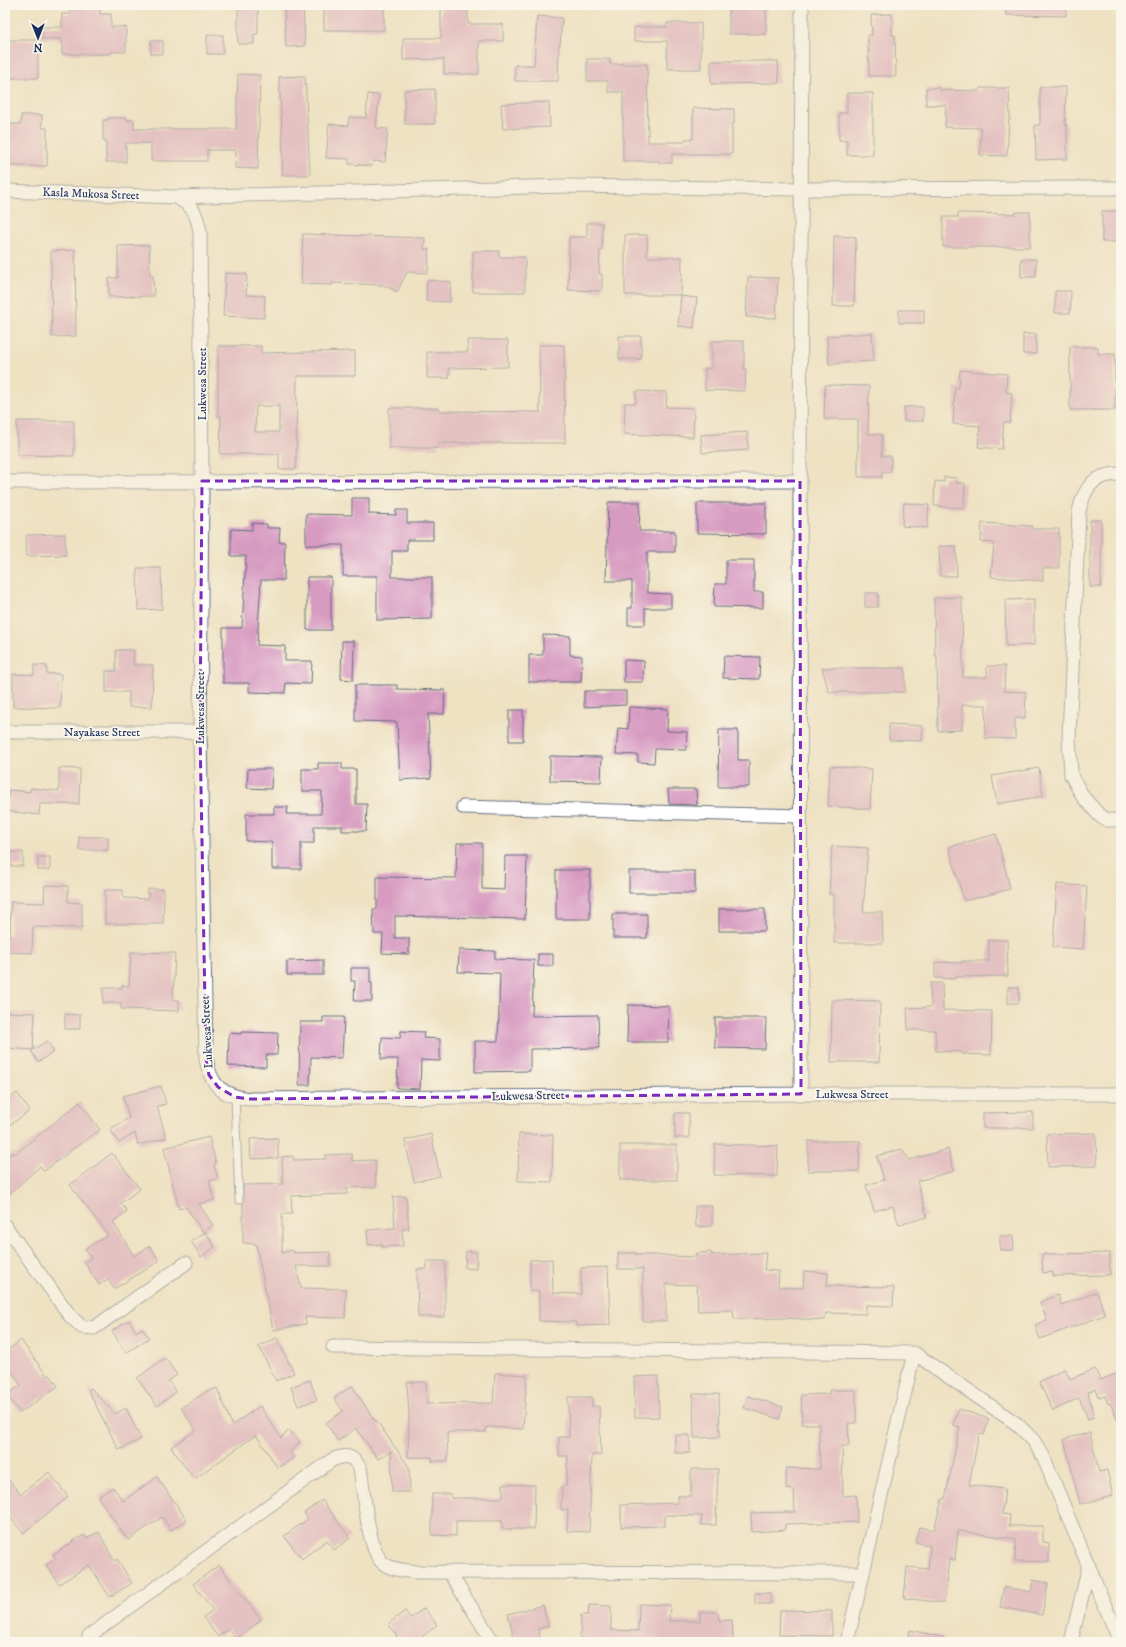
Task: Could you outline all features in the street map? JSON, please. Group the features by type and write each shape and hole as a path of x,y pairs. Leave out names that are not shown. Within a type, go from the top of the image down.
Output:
{"street":[{"path":"801,1094 800,189 802,5"},
{"name":"Kasla Mukosa Street","path":"5,191 176,197 564,186 800,189 1121,188"},
{"name":"Lukwesa Street","path":"176,197 189,205 196,214 200,231 202,481 200,732 206,1058 209,1075 218,1087 235,1097 249,1099 801,1094 1121,1094"},
{"path":"1121,474 1107,474 1098,478 1088,487 1082,496 1079,511 1069,737 1071,775 1082,797 1100,816 1107,820 1121,820"},
{"path":"5,482 800,481"},
{"name":"Nayakase Street","path":"5,732 200,732"},
{"path":"463,807 800,816"},
{"path":"5,1226 71,1317 82,1327 94,1328 186,1263"},
{"path":"333,1347 914,1353 1017,1424 1033,1440 1043,1456 1120,1642"},
{"path":"847,1642 914,1353"},
{"path":"89,1636 332,1460 340,1456 347,1456 355,1460 360,1468 372,1542 381,1560 395,1569 415,1572 863,1573"},
{"path":"1071,1642 1089,1566"},
{"path":"449,1572 493,1642"}],"lane":[{"path":"235,1097 239,1200"}],"highlighted area":[{"path":"202,481 800,481 801,1094 249,1099 235,1097 218,1087 209,1075 206,1059 200,732"}],"building":[{"path":"70,5 100,5 100,14 111,14 111,27 126,27 126,52 111,52 111,54 62,54 62,39 42,39 42,27 62,27 62,14 70,14"},
{"path":"238,5 258,5 258,34 254,34 254,44 238,44"},
{"path":"284,5 303,5 305,46 286,47"},
{"path":"324,5 384,5 384,30 324,30"},
{"path":"441,5 468,5 468,24 503,24 503,41 479,41 479,74 444,74 444,59 403,60 403,38 441,38"},
{"path":"729,5 766,5 766,34 729,34"},
{"path":"1006,5 1066,5 1066,16 1006,15"},
{"path":"892,14 892,35 895,35 896,76 869,76 868,35 872,35 871,15"},
{"path":"537,16 562,18 559,45 558,81 515,81 515,65 534,65"},
{"path":"667,23 701,23 701,69 667,69 667,41 634,41 634,27 667,27"},
{"path":"207,35 223,35 223,54 207,54"},
{"path":"5,40 38,40 38,78 5,78"},
{"path":"151,41 163,41 163,54 151,54"},
{"path":"587,59 610,59 610,64 647,64 648,142 685,142 685,139 693,139 693,108 734,109 734,124 732,124 732,154 672,154 672,163 659,163 659,161 623,161 623,92 608,92 608,81 587,81"},
{"path":"711,61 778,61 779,83 711,84"},
{"path":"238,74 260,75 258,169 235,168 236,150 207,150 207,161 151,161 151,143 126,143 126,162 106,162 106,140 103,140 103,120 108,120 108,118 127,118 127,120 134,120 134,129 236,129"},
{"path":"305,76 310,175 282,175 283,152 279,77"},
{"path":"1040,87 1066,87 1065,125 1067,125 1067,159 1036,160 1035,125 1040,125"},
{"path":"926,88 940,88 940,90 980,91 980,88 1009,88 1010,119 1007,156 980,155 981,128 945,127 946,105 926,105"},
{"path":"435,89 435,124 405,124 404,90"},
{"path":"847,93 873,93 873,155 847,155 847,140 839,140 839,113 847,113"},
{"path":"368,94 379,95 376,128 388,129 385,162 373,161 372,166 349,164 349,159 326,158 329,124 348,126 349,117 366,118"},
{"path":"549,102 550,127 503,129 501,104"},
{"path":"21,115 42,115 42,128 47,128 47,166 5,166 5,124 21,124"},
{"path":"1102,211 1121,211 1121,242 1102,242"},
{"path":"1016,212 1030,212 1030,247 943,247 943,217 958,217 958,213 1016,214"},
{"path":"587,223 602,223 602,249 600,249 599,274 602,274 602,291 568,290 569,237 587,237"},
{"path":"303,234 425,238 424,249 429,249 428,273 407,272 397,292 384,285 332,283 332,285 301,284"},
{"path":"625,235 647,235 647,257 682,257 681,295 625,295"},
{"path":"834,236 856,237 854,306 833,306"},
{"path":"149,245 150,276 153,276 154,296 109,297 109,278 118,278 118,246"},
{"path":"75,250 76,336 52,337 51,251"},
{"path":"473,251 499,251 499,257 525,257 525,292 473,292"},
{"path":"1021,259 1036,259 1036,277 1021,277"},
{"path":"225,273 247,274 246,295 265,296 264,318 223,316"},
{"path":"748,277 778,278 776,318 746,317"},
{"path":"427,280 451,282 450,302 426,301"},
{"path":"1055,291 1071,291 1070,313 1055,313"},
{"path":"681,296 697,298 694,328 678,326"},
{"path":"899,310 924,310 924,323 899,323"},
{"path":"872,333 874,361 829,364 827,336"},
{"path":"1023,334 1036,334 1036,354 1023,354"},
{"path":"619,336 641,336 641,359 619,359"},
{"path":"467,340 508,340 508,367 449,368 449,378 427,378 427,352 468,352"},
{"path":"712,341 744,341 744,369 746,369 745,391 705,390 705,368 712,368"},
{"path":"539,345 564,345 565,443 438,443 438,448 389,448 389,408 439,408 439,411 540,412"},
{"path":"218,346 261,346 261,353 355,351 355,376 297,376 296,469 279,469 279,454 220,454 221,416 218,416","holes":["256,406 279,406 279,432 255,432"]},
{"path":"1070,347 1098,347 1098,354 1115,354 1115,410 1070,410"},
{"path":"960,370 1007,374 1006,392 1012,393 1010,423 1004,422 1002,449 978,447 980,426 953,424 955,387 959,388"},
{"path":"825,385 869,386 868,434 882,434 882,456 891,456 891,472 882,472 882,477 858,477 858,419 824,419"},
{"path":"636,391 667,392 666,407 694,408 693,437 624,434 625,403 636,403"},
{"path":"904,407 923,407 923,421 904,421"},
{"path":"17,421 74,421 74,456 17,455"},
{"path":"747,432 748,450 702,453 701,435"},
{"path":"944,477 957,478 956,483 965,483 964,508 934,506 935,481 944,482"},
{"path":"352,498 369,498 369,514 396,515 396,510 407,510 407,523 433,523 433,540 407,540 407,551 392,551 392,577 432,577 432,619 377,620 377,576 343,576 343,545 306,545 306,514 352,515"},
{"path":"608,502 640,502 639,531 675,531 675,552 647,552 647,591 648,593 671,594 671,608 645,608 645,625 628,625 628,608 632,608 632,581 606,581"},
{"path":"697,503 766,503 766,534 697,533"},
{"path":"904,503 929,505 927,528 902,526"},
{"path":"1090,520 1101,520 1101,587 1090,587"},
{"path":"252,523 267,524 267,528 280,528 279,542 285,542 284,580 261,580 257,645 285,646 285,661 312,661 311,684 286,683 285,693 249,692 249,683 223,683 223,628 242,628 246,556 231,556 231,529 252,530"},
{"path":"982,523 1032,526 1032,529 1059,529 1059,568 1043,568 1043,581 991,577 994,543 981,542"},
{"path":"65,534 66,555 27,556 26,535"},
{"path":"939,546 956,546 957,576 940,576"},
{"path":"726,560 754,560 754,592 763,592 763,608 714,607 715,584 726,584"},
{"path":"137,568 161,568 162,609 138,610"},
{"path":"307,577 331,577 331,630 307,630"},
{"path":"865,593 878,593 878,607 865,607"},
{"path":"962,597 963,677 987,677 987,666 1005,666 1004,691 1026,692 1025,718 1015,718 1015,739 985,738 986,705 962,705 962,730 938,731 937,656 935,656 934,598"},
{"path":"1034,599 1034,645 1006,646 1005,600"},
{"path":"543,635 570,636 570,655 582,656 581,682 529,682 529,655 543,655"},
{"path":"342,641 354,641 353,680 341,679"},
{"path":"116,650 134,650 133,665 153,665 152,707 129,707 129,692 106,692 106,671 116,671"},
{"path":"724,656 760,657 759,679 723,678"},
{"path":"624,660 644,661 643,682 624,682"},
{"path":"34,665 47,666 47,674 61,674 60,708 13,707 13,674 34,675"},
{"path":"822,668 905,668 905,692 829,692"},
{"path":"355,685 397,685 397,689 445,690 444,714 428,714 431,778 400,780 397,722 355,721"},
{"path":"584,691 626,691 626,705 584,707"},
{"path":"629,707 668,709 667,731 687,732 686,750 655,749 654,763 638,762 638,755 616,754 618,728 628,729"},
{"path":"509,710 523,710 523,741 509,741"},
{"path":"889,724 923,726 922,741 889,740"},
{"path":"719,730 738,730 738,760 749,760 749,787 718,787"},
{"path":"550,756 602,757 601,782 550,781"},
{"path":"318,763 342,763 342,769 356,769 356,804 367,804 366,831 342,831 342,826 314,826 314,843 301,843 301,869 272,869 272,842 246,841 246,814 274,814 274,807 288,807 287,814 321,814 322,791 302,791 302,769 318,769"},
{"path":"830,766 872,769 870,809 828,806"},
{"path":"59,768 80,769 79,804 40,804 39,815 6,811 9,790 30,792 31,788 59,791"},
{"path":"1039,768 1043,796 997,804 992,776"},
{"path":"248,769 272,769 271,789 247,788"},
{"path":"668,789 696,789 697,805 669,804"},
{"path":"996,834 1010,889 964,901 949,847"},
{"path":"79,837 108,837 108,850 79,850"},
{"path":"457,843 482,843 482,889 504,890 505,856 527,856 525,919 395,916 395,938 409,938 409,954 382,953 383,934 374,934 373,909 377,909 377,877 456,878"},
{"path":"832,846 868,848 863,912 882,912 883,943 834,943 834,894 829,894"},
{"path":"5,852 23,852 23,866 5,866"},
{"path":"38,857 50,857 50,870 38,870"},
{"path":"556,870 590,870 590,919 556,919"},
{"path":"629,871 695,871 695,893 629,893"},
{"path":"1057,884 1087,886 1083,949 1053,947"},
{"path":"45,885 68,886 68,902 82,903 82,928 33,927 32,953 5,952 5,936 10,936 11,902 44,903"},
{"path":"148,889 164,889 163,924 105,924 105,890 123,890 123,898 148,899"},
{"path":"719,909 765,909 765,931 719,931"},
{"path":"613,914 647,914 647,938 613,938"},
{"path":"989,940 1007,940 1008,976 955,977 955,979 935,978 935,962 962,963 962,961 989,961"},
{"path":"459,950 495,951 495,959 534,960 532,1016 598,1015 599,1048 530,1049 530,1071 475,1072 475,1041 498,1041 500,973 458,972"},
{"path":"131,952 175,953 173,1000 179,1000 179,1011 121,1009 121,1003 103,1003 103,988 122,988 122,985 129,986"},
{"path":"538,954 553,954 553,966 538,966"},
{"path":"323,960 323,975 287,975 287,961"},
{"path":"351,968 370,968 372,1001 354,1001 355,981 351,981"},
{"path":"930,983 942,983 943,1010 992,1011 991,1055 936,1051 935,1030 908,1030 907,1008 931,1007"},
{"path":"1008,987 1019,987 1019,1003 1008,1003"},
{"path":"832,1000 880,1001 879,1062 831,1062"},
{"path":"628,1005 669,1006 668,1042 627,1042"},
{"path":"5,1012 35,1013 33,1050 5,1048"},
{"path":"65,1014 80,1015 80,1029 65,1029"},
{"path":"323,1017 344,1017 342,1058 311,1057 310,1085 299,1085 300,1022 323,1022"},
{"path":"715,1018 766,1018 765,1049 715,1048"},
{"path":"401,1031 424,1032 423,1038 440,1039 440,1061 421,1060 420,1089 397,1088 398,1059 381,1059 382,1037 400,1038"},
{"path":"241,1032 278,1033 277,1055 266,1055 266,1067 228,1066 229,1033 241,1034"},
{"path":"47,1041 54,1052 38,1062 31,1051"},
{"path":"161,1086 166,1104 157,1106 166,1138 138,1145 135,1133 119,1143 110,1129 129,1118 123,1096"},
{"path":"17,1093 30,1111 5,1128 5,1101"},
{"path":"80,1102 100,1130 44,1171 40,1166 5,1198 5,1159 13,1152 15,1154"},
{"path":"1033,1112 1033,1128 983,1128 983,1113"},
{"path":"675,1113 689,1113 689,1138 675,1138"},
{"path":"1096,1133 1097,1166 1048,1167 1047,1134"},
{"path":"431,1134 440,1176 414,1182 405,1140"},
{"path":"519,1134 553,1135 552,1182 518,1181"},
{"path":"209,1137 216,1163 214,1164 218,1179 209,1181 214,1200 199,1204 213,1225 203,1232 186,1207 179,1209 164,1148"},
{"path":"278,1138 278,1158 251,1159 250,1139"},
{"path":"808,1141 860,1141 859,1171 808,1171"},
{"path":"715,1144 778,1146 777,1176 714,1175"},
{"path":"620,1145 677,1145 677,1180 620,1180"},
{"path":"902,1149 909,1160 948,1149 954,1171 917,1181 927,1217 899,1225 893,1206 874,1211 866,1185 884,1180 877,1156"},
{"path":"112,1153 140,1189 121,1203 127,1211 113,1222 134,1256 150,1246 159,1261 114,1289 108,1279 99,1285 84,1262 91,1258 85,1249 108,1235 70,1185"},
{"path":"352,1154 352,1161 375,1160 376,1187 347,1188 347,1194 291,1196 292,1214 282,1214 282,1253 293,1250 294,1253 330,1252 330,1266 296,1266 301,1288 346,1289 345,1318 305,1317 306,1324 273,1330 256,1244 243,1243 243,1185 283,1184 282,1157 293,1156 294,1160 325,1159 325,1155"},
{"path":"406,1196 409,1229 402,1229 403,1246 382,1247 382,1244 368,1245 367,1230 395,1228 393,1197"},
{"path":"695,1206 712,1206 712,1226 696,1227"},
{"path":"206,1232 215,1247 201,1257 191,1241"},
{"path":"1000,1236 1013,1236 1014,1250 1000,1250"},
{"path":"466,1251 477,1252 476,1269 465,1268"},
{"path":"711,1252 712,1255 766,1253 764,1270 779,1271 778,1287 803,1288 804,1271 828,1273 827,1286 894,1287 893,1306 866,1305 866,1314 826,1313 825,1320 783,1318 734,1319 733,1310 698,1311 697,1285 666,1284 666,1321 643,1321 643,1269 618,1269 618,1253 696,1257 696,1253"},
{"path":"1110,1253 1110,1275 1053,1276 1053,1272 1043,1273 1042,1254"},
{"path":"552,1259 553,1293 581,1294 581,1268 608,1267 610,1325 576,1326 576,1322 539,1321 539,1291 530,1291 530,1260"},
{"path":"427,1261 445,1261 445,1317 418,1317 417,1269 427,1269"},
{"path":"1097,1292 1105,1315 1040,1339 1035,1325 1047,1320 1040,1302 1058,1295 1061,1305"},
{"path":"129,1320 136,1332 142,1328 149,1338 126,1353 112,1331"},
{"path":"277,1338 294,1373 276,1381 259,1346"},
{"path":"21,1340 47,1376 50,1375 58,1386 20,1413 7,1395 21,1385 5,1362 5,1352"},
{"path":"165,1358 177,1375 168,1381 176,1392 157,1406 137,1378"},
{"path":"1065,1369 1070,1379 1095,1369 1100,1380 1121,1372 1121,1427 1110,1403 1108,1404 1105,1396 1099,1398 1095,1389 1088,1392 1094,1417 1088,1419 1079,1398 1053,1411 1039,1382"},
{"path":"495,1373 527,1375 523,1429 486,1427 486,1432 447,1432 448,1461 432,1461 432,1457 408,1457 409,1416 407,1382 426,1382 427,1404 493,1403"},
{"path":"658,1376 659,1417 635,1417 634,1377"},
{"path":"310,1380 317,1400 298,1406 291,1387"},
{"path":"352,1386 375,1421 376,1420 409,1467 410,1492 392,1492 391,1451 378,1459 356,1428 338,1441 326,1423 343,1411 334,1398"},
{"path":"91,1388 115,1414 126,1408 141,1439 119,1450 88,1390"},
{"path":"217,1388 232,1425 260,1406 281,1438 289,1430 300,1442 290,1452 294,1457 278,1468 256,1435 194,1479 171,1447 196,1430 181,1408 206,1392"},
{"path":"829,1390 856,1390 856,1423 848,1423 849,1446 842,1446 843,1496 856,1495 857,1522 785,1524 785,1530 752,1532 751,1513 795,1512 794,1490 786,1489 786,1468 820,1469 819,1424 802,1424 801,1395 829,1394"},
{"path":"693,1394 719,1394 720,1437 694,1438"},
{"path":"748,1396 783,1407 779,1419 744,1408"},
{"path":"568,1397 592,1397 592,1406 599,1406 601,1455 592,1455 589,1532 567,1531 568,1510 561,1510 562,1486 566,1486 568,1456 559,1456 559,1437 569,1437"},
{"path":"959,1409 989,1419 984,1435 979,1434 969,1485 1005,1489 1002,1514 1010,1515 1009,1526 1043,1526 1043,1542 1049,1543 1049,1562 1015,1561 1016,1539 958,1531 955,1560 949,1559 944,1603 904,1598 907,1567 928,1569 930,1546 915,1542 919,1527 934,1530 942,1499 945,1499 960,1427 953,1425"},
{"path":"1090,1433 1099,1472 1107,1470 1113,1496 1080,1504 1064,1439"},
{"path":"675,1435 690,1435 690,1453 675,1453"},
{"path":"691,1469 718,1469 716,1525 701,1525 702,1516 665,1515 665,1526 621,1527 621,1505 678,1503 678,1496 691,1496"},
{"path":"49,1472 68,1497 23,1533 5,1510 5,1476 21,1494"},
{"path":"157,1477 187,1520 171,1530 162,1517 128,1540 98,1497 113,1487 123,1501"},
{"path":"503,1484 535,1485 534,1529 502,1529 502,1521 456,1521 456,1536 432,1535 432,1494 451,1494 451,1498 503,1498"},
{"path":"322,1500 350,1538 334,1550 327,1540 302,1559 284,1536 308,1519 304,1513"},
{"path":"99,1532 114,1561 117,1559 132,1583 110,1597 89,1565 59,1584 46,1565 56,1559 53,1555 73,1542 72,1541 85,1535 86,1538"},
{"path":"219,1565 261,1620 236,1639 228,1629 218,1637 203,1617 213,1610 193,1584"},
{"path":"1033,1580 1048,1583 1042,1615 1000,1607 1004,1587 1031,1592"},
{"path":"755,1593 771,1593 771,1604 755,1604"},
{"path":"639,1604 670,1605 669,1621 700,1621 700,1612 718,1612 719,1621 732,1620 733,1642 587,1642 587,1639 580,1639 581,1615 588,1615 589,1605 611,1606 611,1630 638,1631"},
{"path":"543,1605 548,1626 538,1629 541,1642 515,1642 508,1614"},
{"path":"424,1608 437,1625 415,1642 389,1642 397,1636 388,1624 405,1611 411,1618"},
{"path":"780,1610 832,1611 832,1636 779,1635"},
{"path":"910,1630 943,1637 942,1642 908,1642"}]}
